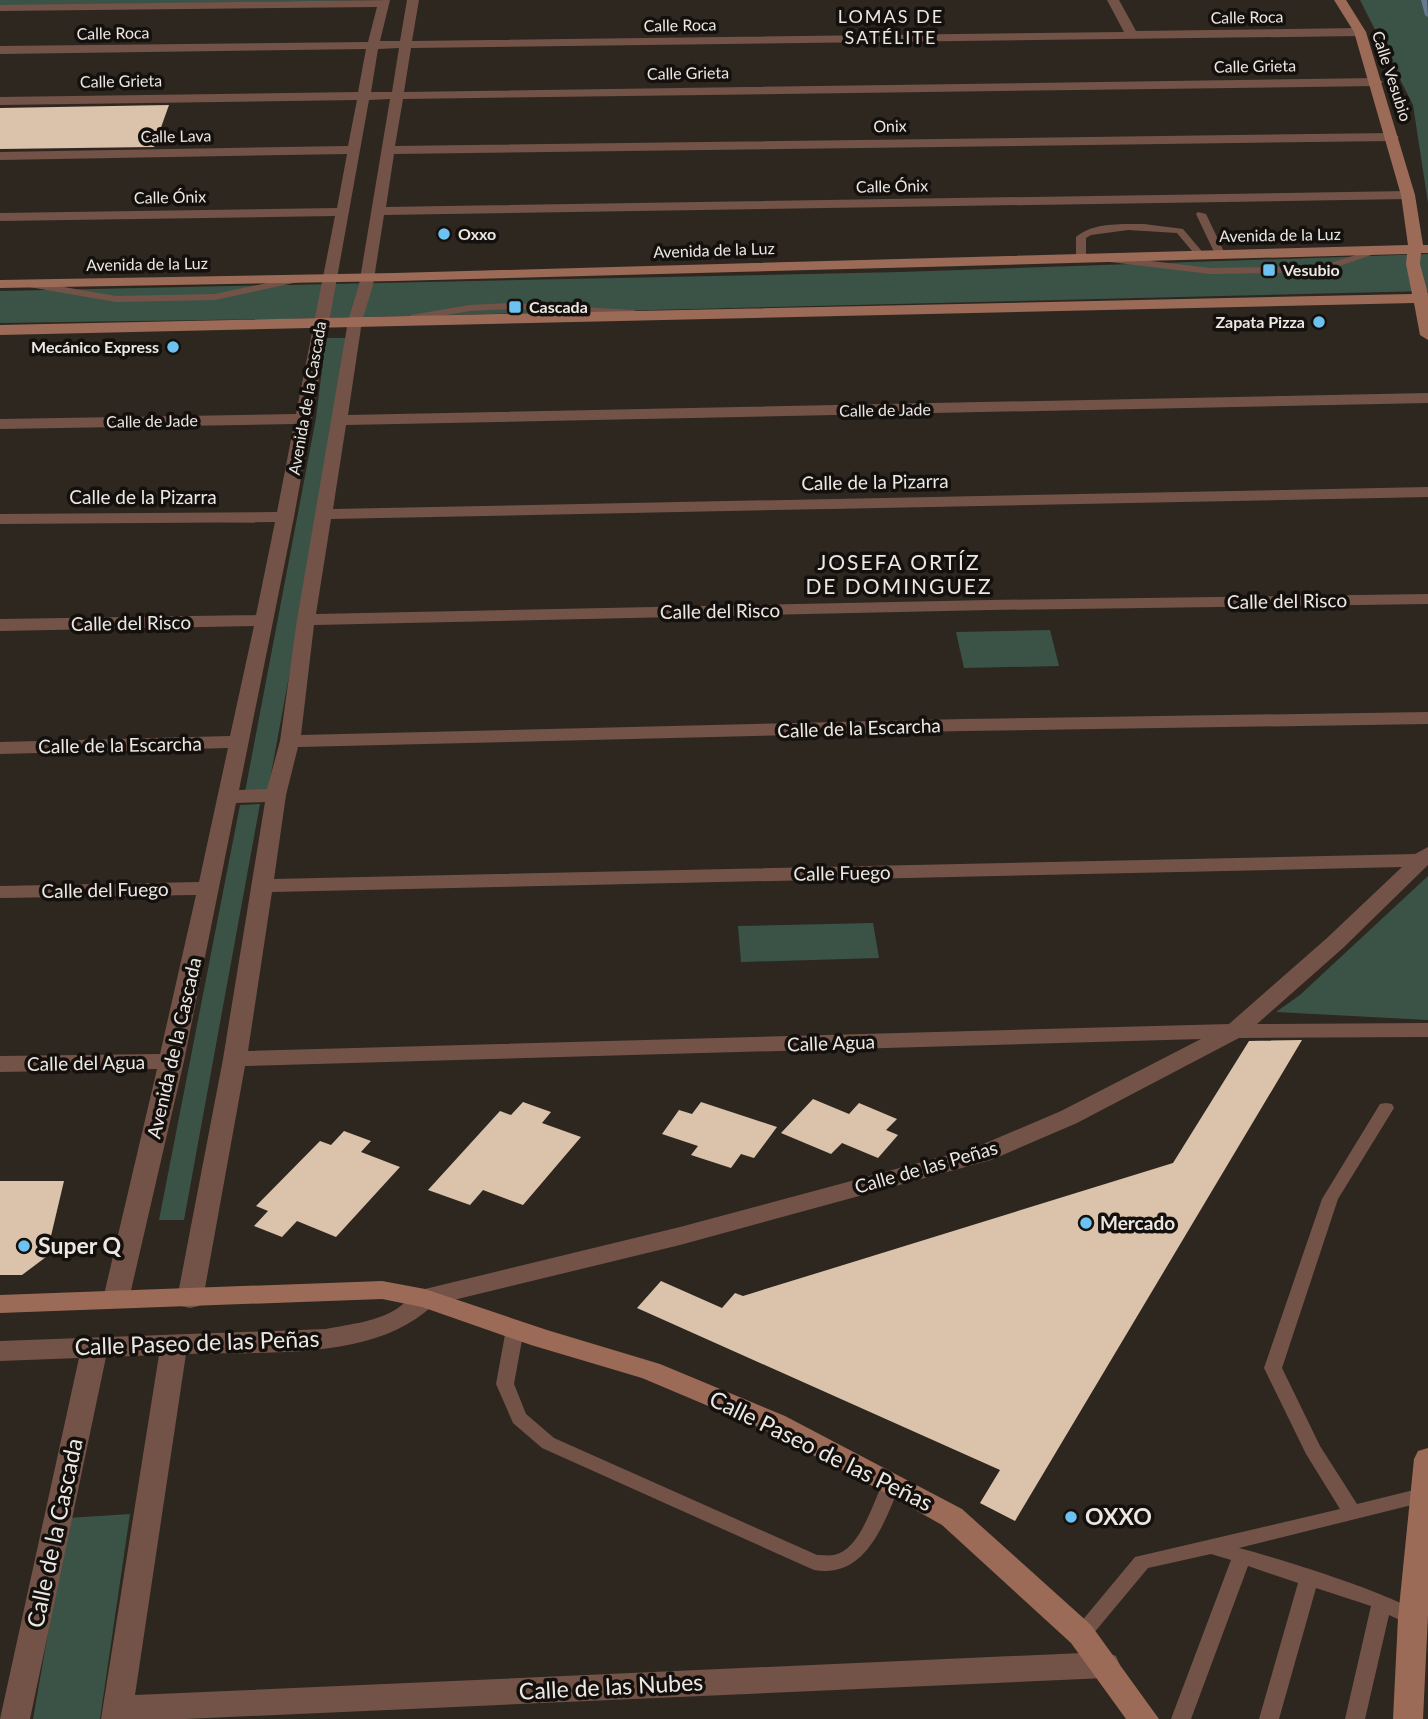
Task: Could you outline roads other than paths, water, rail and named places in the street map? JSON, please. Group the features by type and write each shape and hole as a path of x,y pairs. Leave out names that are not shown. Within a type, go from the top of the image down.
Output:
{"main road":[{"name":"Calle Vesubio","path":"1340,0 1360,32 1393,137 1408,195 1428,335"},
{"name":"Avenida de la Luz","path":"0,284 305,278 327,286 365,286 1088,257 1381,250 1418,254"},
{"path":"0,330 1422,295"},
{"name":"Calle Paseo de las Peñas","path":"0,1304 382,1290 425,1298 651,1371 775,1423 952,1517 1081,1634 1144,1719"},
{"path":"1408,1719 1413,1618 1428,1459"}],"street":[{"name":"Avenida de la Cascada","path":"190,1299 235,1059 276,795 290,741 306,620 341,420 355,321 365,286 413,0"},
{"path":"1113,0 1132,35"},
{"name":"Avenida de la Cascada","path":"116,1299 172,1061 229,797 262,620 285,517 373,45 384,1"},
{"path":"0,8 384,1"},
{"name":"Calle Roca","path":"0,50 1360,32"},
{"name":"Calle Grieta","path":"0,101 1377,82"},
{"name":"Onix","path":"388,150 1393,137"},
{"name":"Calle Lava","path":"0,156 353,150"},
{"name":"Calle Ónix","path":"377,211 1408,195"},
{"name":"Calle Ónix","path":"0,217 341,212"},
{"name":"Calle de Jade","path":"341,420 1428,398"},
{"name":"Calle de Jade","path":"0,424 303,419"},
{"name":"Calle de la Pizarra","path":"324,514 1428,492"},
{"name":"Calle de la Pizarra","path":"0,519 285,517"},
{"name":"Calle del Risco","path":"306,620 990,605 1428,599"},
{"name":"Calle del Risco","path":"0,625 262,620"},
{"name":"Calle de la Escarcha","path":"290,741 963,725 1428,718"},
{"name":"Calle de la Escarcha","path":"0,748 239,742"},
{"path":"229,797 276,795"},
{"name":"Calle Fuego","path":"261,886 1426,856"},
{"name":"Calle de las Peñas","path":"425,1298 680,1236 982,1154 1069,1117 1235,1031 1426,856"},
{"name":"Calle del Fuego","path":"0,892 209,888"},
{"name":"Calle Agua","path":"235,1059 1235,1031 1428,1030"},
{"name":"Calle del Agua","path":"0,1064 172,1061"},
{"name":"Calle Paseo de las Peñas","path":"0,1351 326,1339 382,1328 407,1315 425,1298"},
{"path":"117,1714 174,1344"},
{"name":"Calle de la Cascada","path":"15,1719 95,1347"},
{"name":"Calle de las Nubes","path":"117,1714 1105,1665"}],"lane":[{"path":"1200,214 1220,254"},
{"path":"1200,255 1180,231 1163,228 1091,230 1081,237 1088,257 1210,271 1322,268 1381,250"},
{"path":"1352,1512 1313,1449 1273,1368 1330,1199 1386,1108"},
{"path":"515,1329 505,1384 519,1418 548,1443 791,1553 818,1563 842,1562 860,1549 892,1483"},
{"path":"1081,1634 1142,1562 1426,1494"},
{"path":"1212,1546 1382,1602 1413,1618"},
{"path":"1181,1719 1242,1556"},
{"path":"1269,1719 1309,1578"},
{"path":"1355,1719 1382,1602"}],"waterway":[{"path":"1424,0 1428,15"}],"place":[{"name":"Oxxo","path":"444,234"},
{"name":"Vesubio","path":"1269,270"},
{"name":"Cascada","path":"515,307"},
{"name":"Zapata Pizza","path":"1319,322"},
{"name":"Mecánico Express","path":"173,347"},
{"name":"Mercado","path":"1086,1223"},
{"name":"Super Q","path":"24,1246"},
{"name":"OXXO","path":"1071,1517"}],"district":[{"name":"LOMAS DE SATÉLITE","path":"891,27"},
{"name":"JOSEFA ORTÍZ DE DOMINGUEZ","path":"899,575"}]}
